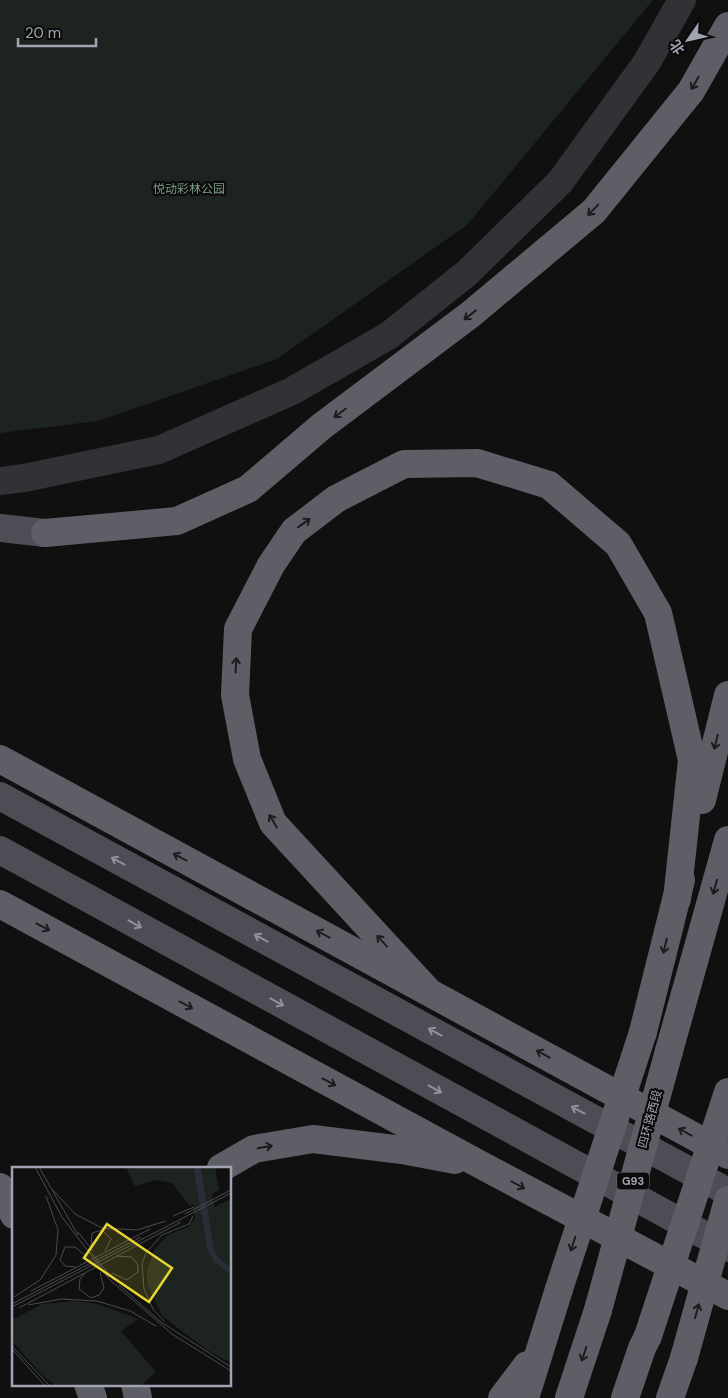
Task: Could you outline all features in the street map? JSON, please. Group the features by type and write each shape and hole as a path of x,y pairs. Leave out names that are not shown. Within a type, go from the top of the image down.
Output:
{"highway":[{"path":"45,533 177,520 248,489 322,426 471,314 594,211 691,91 728,26"},
{"path":"427,990 273,824 247,759 235,695 238,629 271,565 294,531 336,499 404,464 477,463 548,486 618,544 658,613 692,760 677,899"},
{"path":"525,1398 643,1032 728,695"},
{"path":"0,759 728,1155"},
{"name":"四环路西段","path":"569,1398 598,1310 728,840"},
{"path":"0,904 481,1165 728,1296"},
{"path":"625,1398 648,1336 728,1092"},
{"path":"223,1167 254,1149 313,1139 402,1150 481,1165"},
{"path":"0,1187 12,1211"},
{"path":"670,1398 684,1358 728,1200"},
{"path":"502,1398 540,1348"},
{"path":"676,1398 684,1358"},
{"path":"89,1386 93,1398"}],"main road":[{"path":"0,528 45,533"},
{"path":"0,796 728,1192"},
{"path":"0,850 728,1248"}],"street":[{"path":"0,481 24,478 159,450 292,391 388,336 468,273 560,182 647,62 682,0"}],"green space":[{"name":"悦动彩林公园","path":"0,0 653,0 467,225 277,359 98,421 0,433"}]}
